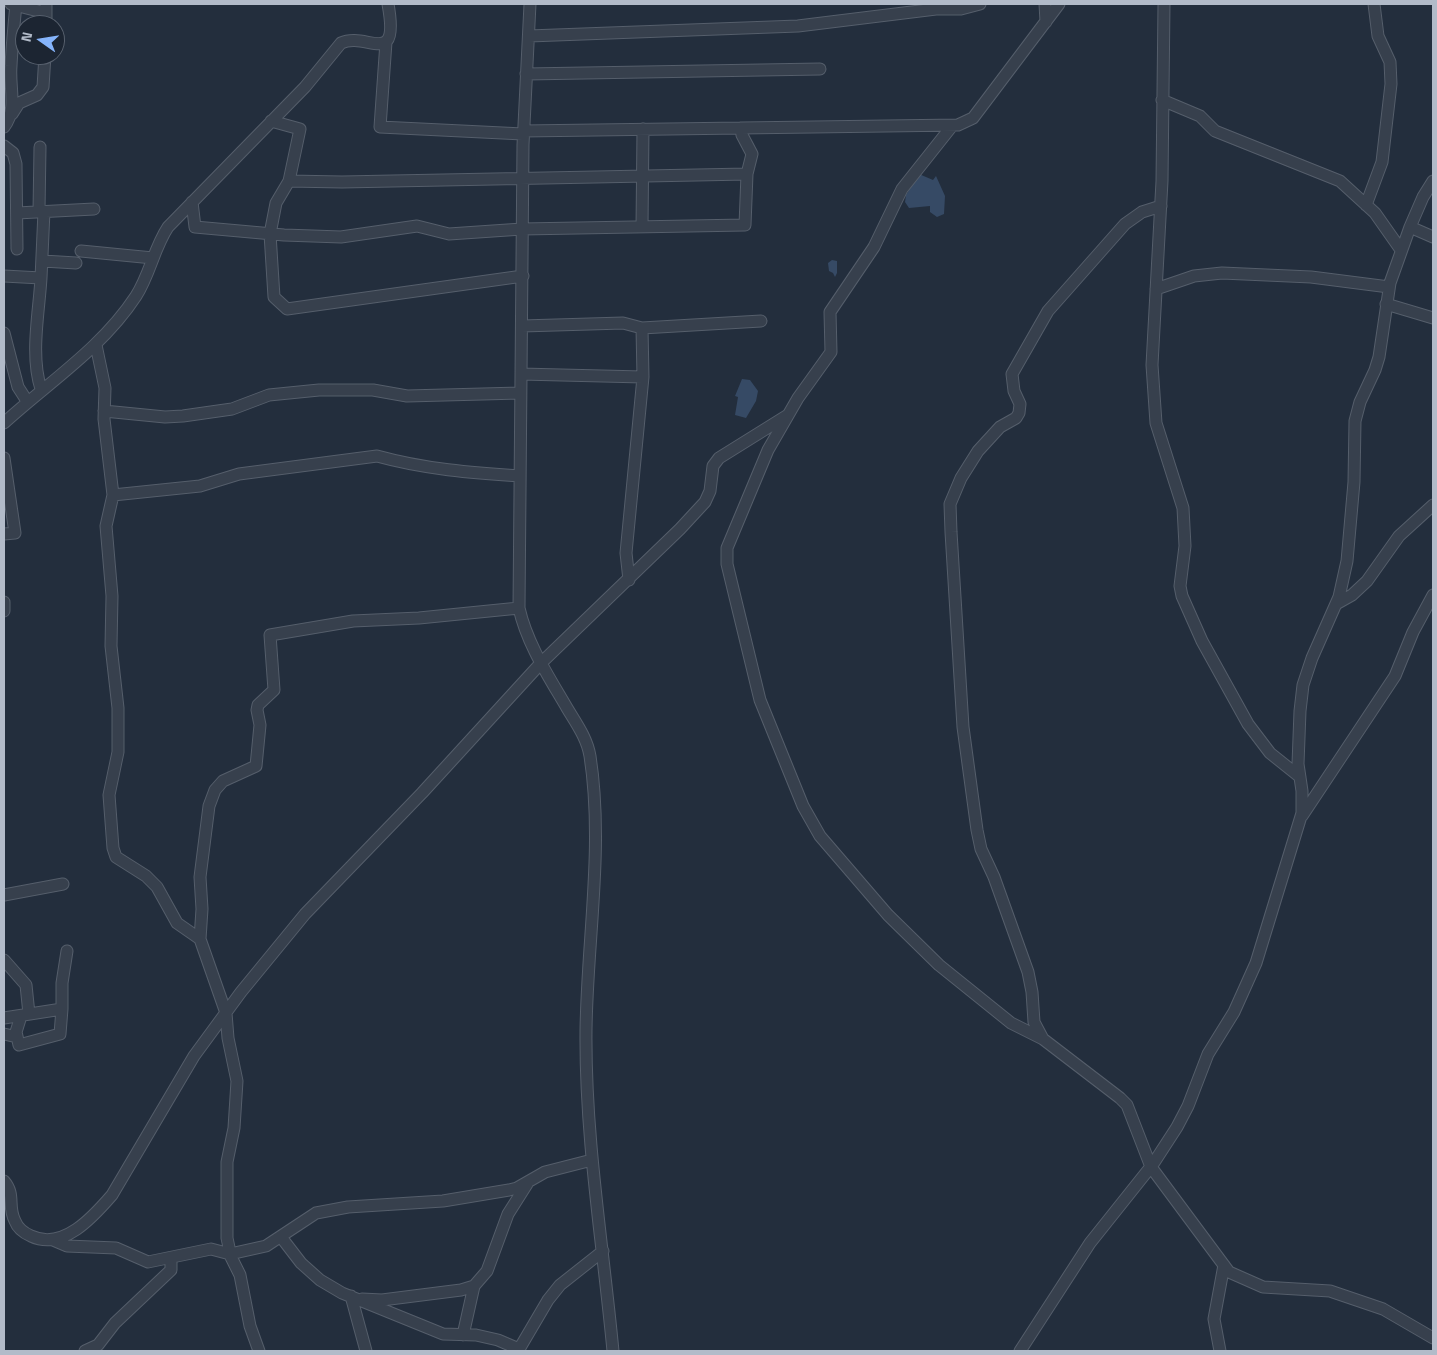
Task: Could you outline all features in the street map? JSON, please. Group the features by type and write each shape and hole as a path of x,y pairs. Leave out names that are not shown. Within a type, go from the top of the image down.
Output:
{"street":[{"path":"10,115 8,58 15,4 46,14"},
{"path":"388,4 391,25 390,36 386,42 380,127 523,132 952,126 973,118 1060,4"},
{"path":"530,4 522,177 523,276 520,374 519,608 522,620 541,663 581,732 590,756 595,847 586,1040 592,1160 613,1351"},
{"path":"529,36 774,28 946,6 970,8 980,4"},
{"path":"1045,4 1046,22"},
{"path":"1164,4 1161,206 1152,365 1154,406 1160,440 1183,508 1185,546 1180,574 1182,596 1202,640 1248,724 1270,753 1300,777"},
{"path":"1366,205 1382,162 1391,84 1390,62 1378,36 1374,4"},
{"path":"4,423 41,389 96,345 136,296 159,241 168,227 305,87 341,43 348,41 380,44 386,42"},
{"path":"4,127 19,103 38,95 43,87 44,65"},
{"path":"526,74 820,69"},
{"path":"1162,100 1200,116 1215,131 1340,181 1366,205 1401,250"},
{"path":"271,121 300,129 289,181 276,203 270,234 274,297 287,309 523,276"},
{"path":"952,126 902,189 874,247 830,312 831,352 788,415 768,450 727,548 727,564 748,656 760,700 776,745 803,806 820,836 888,915 939,965 987,1005 1011,1023 1043,1039 1127,1105 1151,1167 1228,1272 1263,1288 1330,1291 1383,1309 1433,1338"},
{"path":"192,202 195,227 270,234 340,237 417,226 448,234 522,229 745,225 747,174 752,154 741,128"},
{"path":"642,227 643,130"},
{"path":"4,146 11,149 16,164 17,249"},
{"path":"40,147 43,262 36,357 41,389"},
{"path":"289,181 342,182 747,174"},
{"path":"1020,1351 1090,1244 1151,1167 1177,1127 1188,1106 1208,1054 1234,1012 1253,971 1301,818 1303,802 1298,740 1303,685 1312,658 1336,604 1347,561 1354,482 1355,421 1360,402 1379,357 1386,320 1389,286 1410,227 1428,198 1433,181"},
{"path":"1043,1039 1034,1022 1032,992 1022,954 994,877 981,849 977,830 963,727 950,504 954,491 978,451 1000,427 1016,418 1019,413 1020,404 1014,391 1012,374 1048,311 1125,224 1142,212 1161,206"},
{"path":"18,213 94,209"},
{"path":"1410,227 1433,237"},
{"path":"81,251 153,258"},
{"path":"43,262 76,262"},
{"path":"1156,289 1194,276 1222,273 1310,277 1389,286"},
{"path":"4,276 41,278"},
{"path":"1386,304 1433,318"},
{"path":"522,326 623,323 642,328 761,321"},
{"path":"629,580 626,553 643,378 642,328"},
{"path":"4,333 18,387 27,401"},
{"path":"96,345 105,388 104,411 113,495 106,526 112,596 112,662 118,708 118,752 109,795 113,848 116,857 146,876 157,887 177,923 200,938"},
{"path":"520,374 643,378"},
{"path":"104,411 165,417 202,414 232,409 269,395 319,390 373,390 407,396 520,393"},
{"path":"53,1240 63,1238 87,1220 112,1195 194,1056 305,914 422,793 541,663 629,580 705,502 710,491 713,466 719,458 788,415"},
{"path":"113,495 200,486 238,474 377,456 465,473 520,476"},
{"path":"4,458 15,532 4,534"},
{"path":"1336,604 1352,594 1367,581 1400,536 1433,505"},
{"path":"1301,818 1396,676 1413,632 1433,595"},
{"path":"4,602 4,611"},
{"path":"259,1351 250,1326 240,1276 230,1254 226,1218 227,1162 234,1128 237,1081 228,1038 226,1013 200,938 202,909 200,877 209,806 214,790 222,781 253,769 257,763 260,725 256,710 258,705 274,690 270,635 353,621 418,618 519,608"},
{"path":"4,895 63,884"},
{"path":"4,960 26,985 25,1015 16,1032 19,1045 60,1034 62,983 67,951"},
{"path":"4,1018 62,1009"},
{"path":"4,1034 17,1037"},
{"path":"4,1181 12,1193 14,1220 20,1229 35,1238 53,1240 67,1246 116,1248 148,1262 211,1249 230,1254 266,1246 281,1237 296,1224 316,1213 348,1207 466,1198 518,1188 545,1172 592,1160"},
{"path":"463,1335 474,1286 487,1271 508,1214 528,1181"},
{"path":"281,1237 301,1263 320,1280 351,1296 397,1317 444,1334 498,1340 518,1350 548,1300 560,1285 603,1250"},
{"path":"85,1351 98,1345 115,1323 171,1270 171,1258"},
{"path":"1220,1351 1214,1319 1224,1265"},
{"path":"351,1296 382,1300 461,1290 474,1286"},
{"path":"351,1296 366,1351"}],"water":[{"path":"919,174 933,180 936,176 945,196 944,214 937,217 930,212 930,206 909,208 905,202 906,195"},
{"path":"832,260 837,261 835,277 829,271 828,263"},
{"path":"742,379 750,380 758,391 756,401 746,418 735,415 738,397 735,396"}]}
